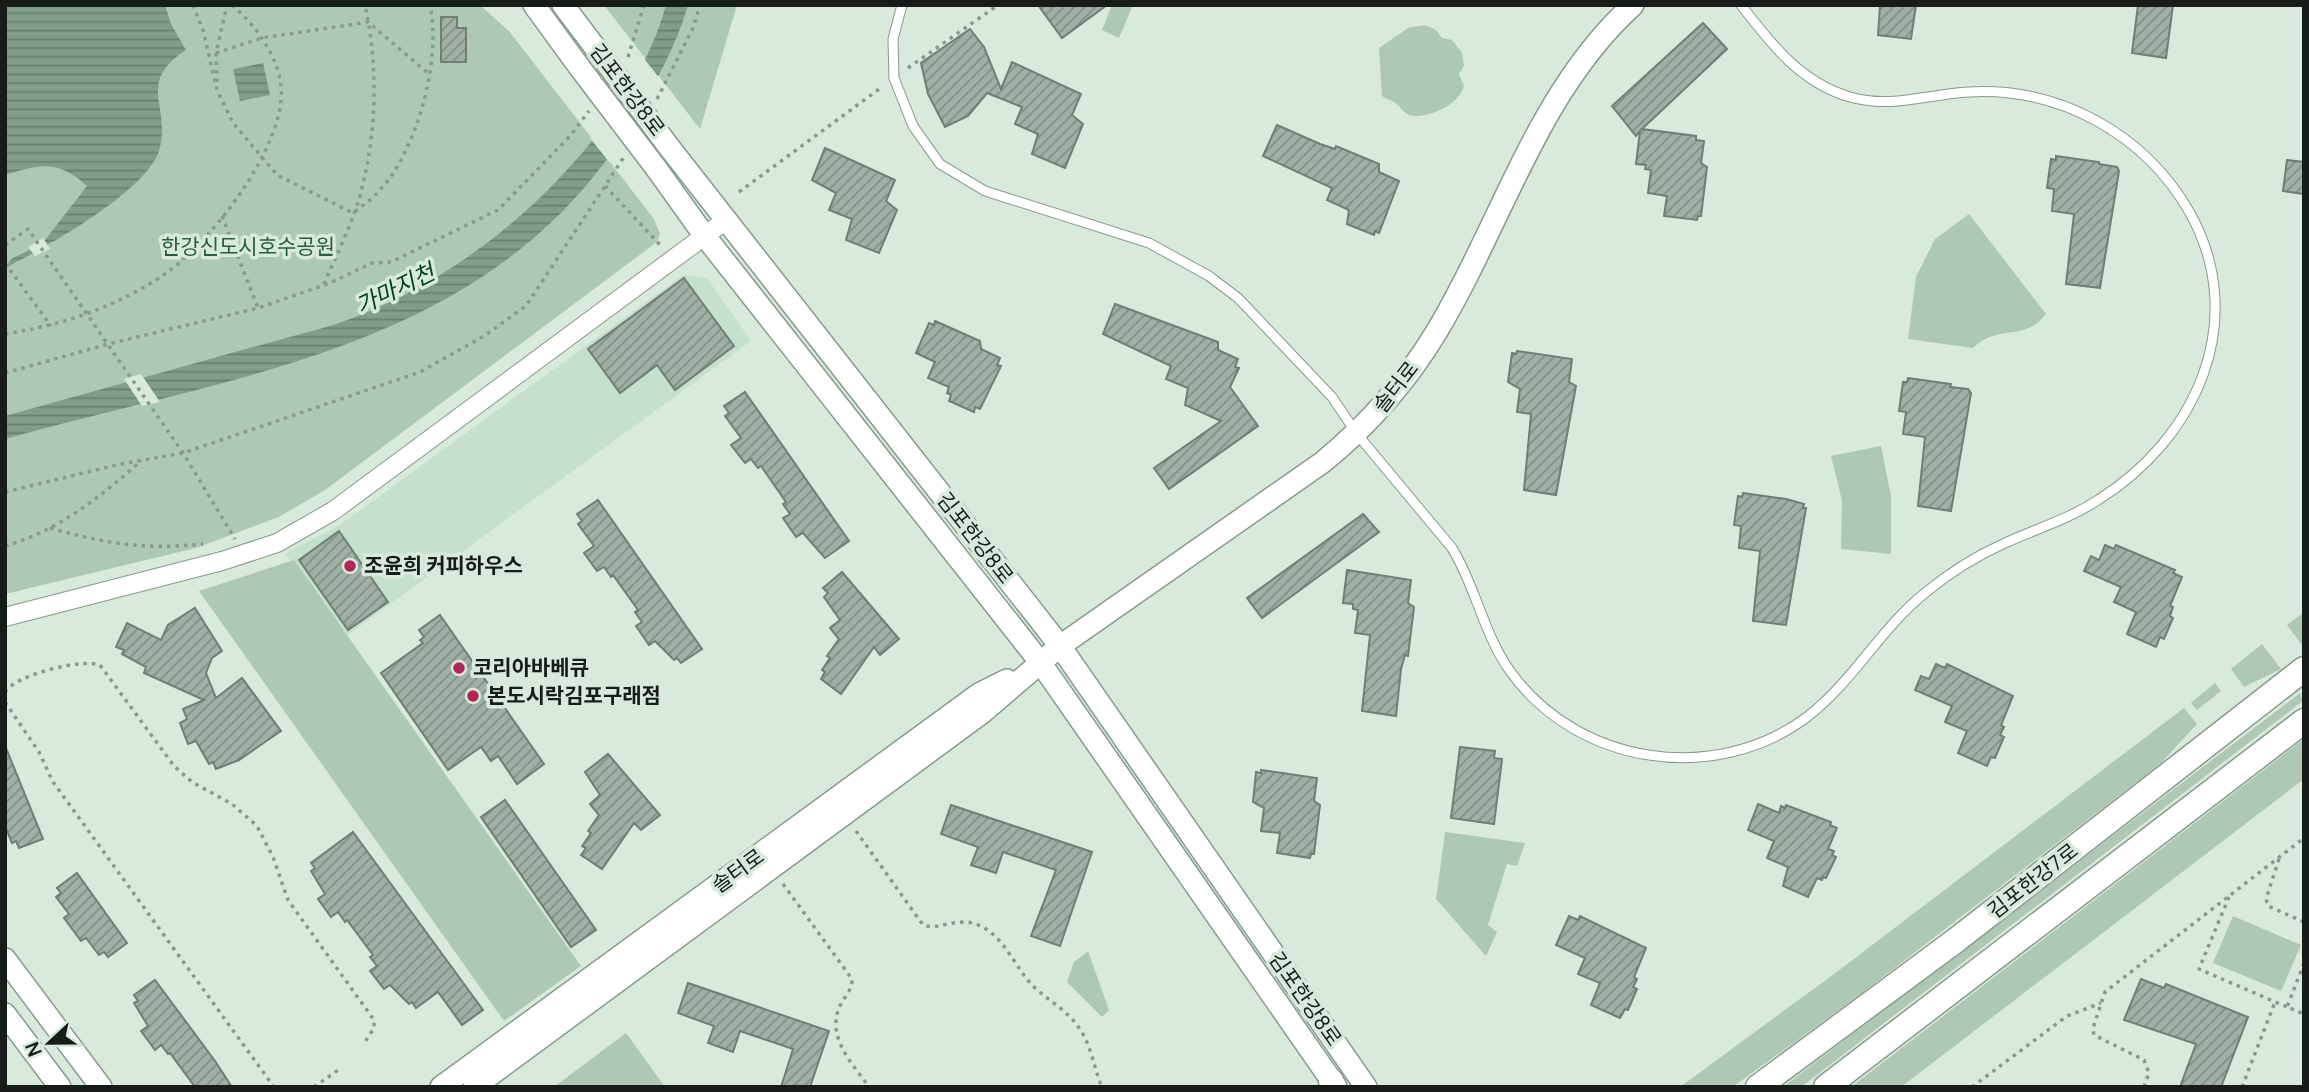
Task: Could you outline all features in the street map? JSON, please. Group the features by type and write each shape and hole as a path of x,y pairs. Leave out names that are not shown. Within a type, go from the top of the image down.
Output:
{"main road":[{"name":"김포한강7로","path":"1758,1087 1955,941 2304,669"},
{"name":"김포한강7로","path":"1826,1087 2304,721"}],"street":[{"name":"김포한강8로","path":"534,5 704,235 1040,662 1334,1085"},
{"name":"김포한강8로","path":"563,5 669,147 1059,646 1366,1087"},
{"name":"솔터로","path":"474,1087 983,712 1059,646 1292,484 1357,434 1407,375 1437,330 1563,89 1599,39 1633,5"},
{"path":"5,617 222,561 277,543 333,511 726,220"},
{"name":"솔터로","path":"441,1087 979,694 1040,662"},
{"path":"5,959 101,1087"},
{"path":"5,1014 60,1087"},
{"path":"1351,1065 1372,1087"}],"lane":[{"path":"902,5 893,39 894,78 913,126 940,164 985,191 1129,235 1209,276 1263,320 1332,397 1357,434 1452,548 1462,565 1498,653 1527,692 1566,724 1600,741 1652,757 1685,759 1707,758 1749,747 1797,724 1829,698 1889,626 1939,582 1993,548 2081,510 2147,463 2174,432 2190,407 2207,365 2215,321 2212,272 2208,254 2190,215 2164,174 2144,153 2101,123 2035,98 1970,92 1895,103 1862,100 1838,93 1804,74 1779,54 1741,5"}],"path":[{"path":"192,5 203,30 217,90 233,123 261,159 277,175 354,213"},
{"path":"5,334 51,326 112,306 162,277 204,238 248,185 279,113 281,86 275,63 262,38 230,5 216,53 217,90"},
{"path":"323,285 362,190 374,125 365,5"},
{"path":"354,213 380,191 405,150 422,112 429,75 433,18 430,5"},
{"path":"625,65 644,5"},
{"path":"653,105 693,28 699,5"},
{"path":"739,192 998,5"},
{"path":"216,53 262,38 368,22 429,75"},
{"path":"5,373 108,344 258,308 323,285 372,263 391,262 498,210 571,135 595,104"},
{"path":"5,492 183,453 420,372 484,336 526,306 630,148"},
{"path":"605,186 661,246"},
{"path":"222,216 258,308"},
{"path":"5,245 28,229 183,453 236,541 222,542"},
{"path":"5,263 51,326"},
{"path":"5,545 50,528 108,490 142,460"},
{"path":"50,528 109,544 136,548 208,544"},
{"path":"5,692 19,680 81,662 100,665 174,766 192,782 232,804 257,826 270,850 288,900 374,1020 374,1028 363,1045"},
{"path":"5,702 39,752 53,782 274,1087"},
{"path":"843,813 923,925 933,927 945,922 967,921 985,928 1035,987 1070,1014 1091,1052 1102,1087"},
{"path":"2144,1087 2149,1066 2144,1060 2094,1035 2093,1028 2101,1003 2113,983 2304,838"},
{"path":"2280,857 2266,899 2268,906 2304,922"},
{"path":"771,868 852,979 852,988 837,1014 836,1031 842,1050 869,1087"},
{"path":"2230,894 2199,970 2304,1014"},
{"path":"2287,1007 2304,963"},
{"path":"2242,1087 2275,1002"},
{"path":"1972,1087 2067,1016 2101,1003"},
{"path":"314,1087 341,1068"}],"shaded area":[{"path":"5,5 165,5 171,24 186,50 162,73 158,85 162,135 159,151 150,167 135,184 91,218 5,268 11,259 42,244 87,186 67,171 48,166 28,168 5,175"},
{"path":"666,5 688,5 671,50 633,120 576,197 510,257 436,304 355,341 183,394 5,439 5,416 333,325 401,297 465,259 524,213 591,143 641,68"},
{"path":"263,63 270,95 240,101 233,69"},
{"path":"683,275 707,278 751,341 345,637 285,553 336,527 359,511"}],"green space":[{"name":"한강신도시호수공원","path":"5,5 480,5 509,31 654,219 660,234 657,242 325,490 279,517 196,548 5,594"},
{"path":"604,5 737,5 700,129"},
{"path":"1112,5 1133,5 1119,38 1102,30"},
{"path":"1424,25 1435,29 1442,38 1452,40 1462,53 1464,66 1459,74 1464,86 1456,99 1441,110 1416,116 1407,114 1382,96 1379,48 1408,28"},
{"path":"1969,214 2046,314 2029,328 1992,336 1973,348 1908,339 1916,277 1935,239"},
{"path":"1881,446 1891,496 1891,554 1841,549 1842,501 1831,456"},
{"path":"294,560 581,966 504,1021 199,591"},
{"path":"2304,612 2304,648 2287,625"},
{"path":"2262,644 2281,669 2244,687 2231,669"},
{"path":"2215,683 2221,691 2197,710 2191,703"},
{"path":"2300,693 2303,701 1801,1087 1783,1087"},
{"path":"2184,708 2197,724 2160,764 1862,993 1734,1086 1680,1087 1834,974"},
{"path":"2304,739 2304,779 1901,1087 1851,1087"},
{"path":"1445,832 1525,843 1517,866 1507,864 1488,925 1497,932 1486,956 1436,899"},
{"path":"2233,916 2301,945 2281,991 2213,963"},
{"path":"1088,951 1109,1010 1102,1017 1067,982 1074,962"},
{"path":"626,1033 665,1087 554,1087"}],"pier":[{"path":"642,56 661,80 610,163 590,138 634,74"},
{"path":"43,238 50,249 35,256 28,247"},
{"path":"141,374 160,402 142,406 124,379"}],"building":[{"path":"1038,5 1107,5 1062,38"},
{"path":"1880,5 1916,5 1911,39 1878,35"},
{"path":"2138,5 2173,5 2166,58 2132,53"},
{"path":"441,17 457,17 457,28 466,28 466,62 441,62"},
{"path":"1703,23 1727,49 1642,129 1696,136 1696,140 1704,141 1701,163 1707,167 1701,216 1698,216 1697,220 1664,216 1667,196 1648,193 1651,170 1645,169 1646,165 1636,164 1640,131 1636,136 1612,106"},
{"path":"970,29 984,47 1001,89 1012,62 1081,94 1072,115 1083,124 1065,168 1032,154 1038,134 1015,124 1022,107 987,93 968,116 945,127 928,94 921,63"},
{"path":"1277,125 1320,144 1335,149 1336,146 1379,164 1379,172 1399,181 1379,233 1375,231 1374,235 1347,224 1349,210 1327,200 1332,188 1263,156"},
{"path":"825,148 895,180 886,201 897,210 879,253 846,240 852,219 829,210 836,193 812,180"},
{"path":"2056,156 2099,162 2117,167 2119,171 2100,288 2066,284 2074,214 2052,211 2054,189 2047,188 2051,159 2056,160"},
{"path":"2287,160 2304,162 2304,194 2283,191"},
{"path":"684,278 734,346 675,390 657,365 620,393 588,349"},
{"path":"1115,304 1218,342 1218,350 1238,359 1235,367 1239,368 1230,387 1258,426 1169,489 1154,468 1221,421 1185,405 1188,388 1166,379 1171,366 1103,334"},
{"path":"935,321 980,341 981,349 1000,358 997,365 1001,366 980,409 975,407 974,412 949,401 949,387 928,378 935,362 916,353 929,323 934,325"},
{"path":"1517,351 1572,359 1569,382 1576,386 1556,495 1524,490 1531,414 1517,412 1520,389 1508,382 1512,353 1516,354"},
{"path":"1908,378 1951,384 1950,387 1968,389 1971,393 1951,511 1918,506 1925,437 1903,434 1906,412 1899,411 1903,382 1907,382"},
{"path":"745,392 849,541 825,558 803,533 796,537 783,518 790,514 783,504 786,502 761,466 758,468 751,459 745,463 731,445 741,438 725,416 729,413 724,406"},
{"path":"1743,493 1786,499 1804,504 1803,508 1806,508 1786,625 1753,621 1760,551 1739,548 1741,526 1734,525 1738,496 1742,497"},
{"path":"598,500 702,649 681,663 677,658 674,660 655,641 649,645 636,626 642,622 635,612 638,610 613,575 611,577 604,567 597,571 584,553 594,546 578,524 582,521 577,514"},
{"path":"1363,514 1379,532 1262,618 1247,598"},
{"path":"339,531 388,602 348,630 299,560"},
{"path":"2105,545 2114,549 2116,545 2175,570 2173,573 2182,577 2170,606 2173,607 2170,616 2173,618 2164,639 2160,637 2156,647 2127,634 2136,612 2114,602 2121,587 2084,571 2091,556 2099,560"},
{"path":"1347,570 1411,580 1408,603 1414,607 1408,656 1405,655 1401,669 1396,716 1362,711 1370,635 1355,633 1358,610 1353,609 1353,604 1343,603"},
{"path":"842,572 899,639 880,655 874,647 841,694 821,679 825,672 822,670 830,658 827,656 839,639 830,628 840,620 824,597 828,593 823,588"},
{"path":"195,608 222,651 212,658 206,673 216,698 242,678 281,731 239,760 216,769 213,762 209,764 196,741 188,744 180,723 187,719 183,709 204,700 144,673 146,667 122,654 124,650 116,647 127,623 161,640 168,625"},
{"path":"440,615 544,764 517,784 498,756 491,761 481,747 448,770 381,673 423,643 420,640 424,637 419,630"},
{"path":"1936,664 1945,668 1947,664 2013,696 2001,725 2004,727 2000,735 2004,737 1995,758 1991,757 1987,766 1958,753 1967,731 1945,722 1952,706 1915,690 1921,676 1929,679"},
{"path":"1460,747 1495,751 1494,758 1502,759 1494,824 1451,818"},
{"path":"6,748 43,839 19,848 16,841 12,843 5,826"},
{"path":"608,754 660,815 641,830 634,823 602,869 581,855 586,848 582,846 591,833 588,831 599,815 590,804 600,795 585,772"},
{"path":"1261,770 1317,778 1314,801 1320,805 1314,854 1311,854 1310,858 1277,853 1280,833 1261,831 1264,808 1253,802 1256,772 1261,773"},
{"path":"505,800 596,930 571,947 481,817"},
{"path":"1758,804 1779,813 1781,806 1785,808 1786,805 1831,822 1830,825 1837,828 1828,849 1834,851 1832,855 1836,857 1826,878 1817,878 1808,897 1783,886 1788,867 1767,858 1774,841 1748,830"},
{"path":"951,805 1092,852 1060,946 1031,936 1056,870 1003,852 996,873 971,865 978,847 941,834"},
{"path":"353,832 483,1010 462,1025 438,992 416,1008 390,985 384,989 370,971 377,966 370,957 373,955 347,920 345,922 338,912 331,917 318,899 325,894 311,871 315,868 311,863"},
{"path":"77,873 127,943 108,957 104,952 99,955 86,938 81,941 64,918 69,914 56,897 61,893 57,888"},
{"path":"1569,916 1578,920 1580,916 1646,948 1634,977 1637,979 1633,987 1637,989 1628,1010 1625,1009 1620,1018 1591,1005 1600,983 1578,974 1585,958 1556,945"},
{"path":"2141,979 2164,988 2166,984 2248,1017 2221,1087 2180,1087 2196,1044 2124,1020"},
{"path":"155,980 232,1087 195,1087 170,1053 161,1045 155,1050 141,1031 148,1026 134,1003 138,1001 134,995"},
{"path":"688,983 829,1031 810,1087 781,1087 793,1049 740,1031 733,1052 708,1043 714,1026 678,1013"}],"place":[{"name":"조윤희 커피하우스","path":"350,566"},
{"name":"코리아바베큐","path":"459,668"},
{"name":"본도시락김포구래점","path":"473,696"}],"water label":[{"name":"가마지천","path":"395,289"}]}
